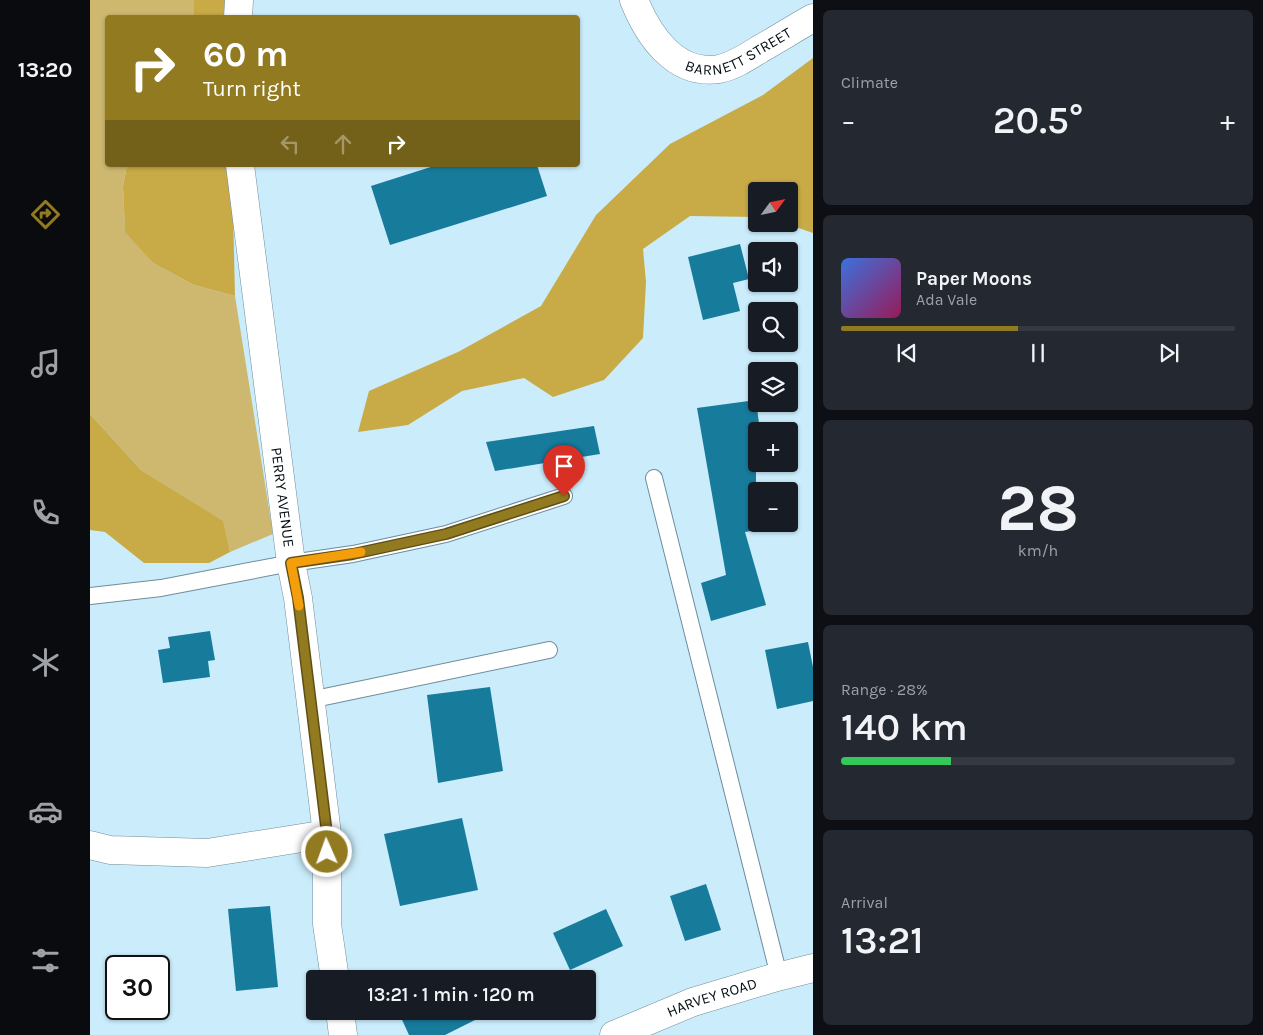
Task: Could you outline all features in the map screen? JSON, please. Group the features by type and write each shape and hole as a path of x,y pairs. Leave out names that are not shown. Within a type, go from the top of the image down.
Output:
{"street":[{"path":"238,15 239,0"},
{"name":"BARNETT STREET","path":"634,0 650,32 665,51 680,63 699,69 719,69 738,62 813,18"},
{"name":"PERRY AVENUE","path":"240,167 291,563 298,598 327,834 327,924 334,970"},
{"path":"90,845 110,850 206,853 327,834"},
{"name":"HARVEY ROAD","path":"614,1035 692,1002 813,968"},
{"path":"341,1020 343,1035"}],"lane":[{"path":"654,478 779,976"},
{"path":"90,596 161,588 291,563 353,554 446,534 564,496"},
{"path":"310,700 549,650"}],"shaded area":[{"path":"90,0 194,0 194,15 105,15 105,167 127,167 123,186 125,231 153,263 194,285 235,296 273,534 230,552 222,521 141,470 90,414"},
{"path":"194,0 228,0 228,15 194,15"},
{"path":"813,58 813,233 798,228 798,182 748,182 748,217 690,216 643,249 646,282 643,338 604,380 553,397 524,378 462,391 408,425 358,432 369,391 458,352 541,306 596,215 670,144 763,95"},
{"path":"127,167 232,167 235,296 194,285 153,263 125,232 123,186"},
{"path":"90,414 141,470 223,521 230,552 209,563 144,563 105,532 90,530"}],"building":[{"path":"431,167 538,167 547,196 390,245 371,186"},
{"path":"740,244 748,279 733,283 740,311 703,320 688,257"},
{"path":"748,401 748,412 758,412 759,422 748,422 748,472 756,472 756,482 748,482 748,532 745,532 766,605 711,621 701,583 726,575 697,408"},
{"path":"594,426 600,454 495,471 486,442"},
{"path":"210,631 215,660 208,661 210,677 163,683 158,650 170,648 168,637"},
{"path":"808,642 813,667 813,701 777,709 765,650"},
{"path":"490,687 503,771 438,783 427,695"},
{"path":"462,818 478,890 400,906 384,834"},
{"path":"706,884 721,930 685,941 670,896"},
{"path":"270,906 278,987 236,991 228,909"},
{"path":"606,909 623,946 570,970 553,933"},
{"path":"402,1020 475,1020 445,1035 409,1035"}],"slow traffic":[{"path":"299,606 291,563 361,552"}],"route":[{"path":"327,852 327,834 298,598 291,563 353,554 446,534 564,496"}]}
